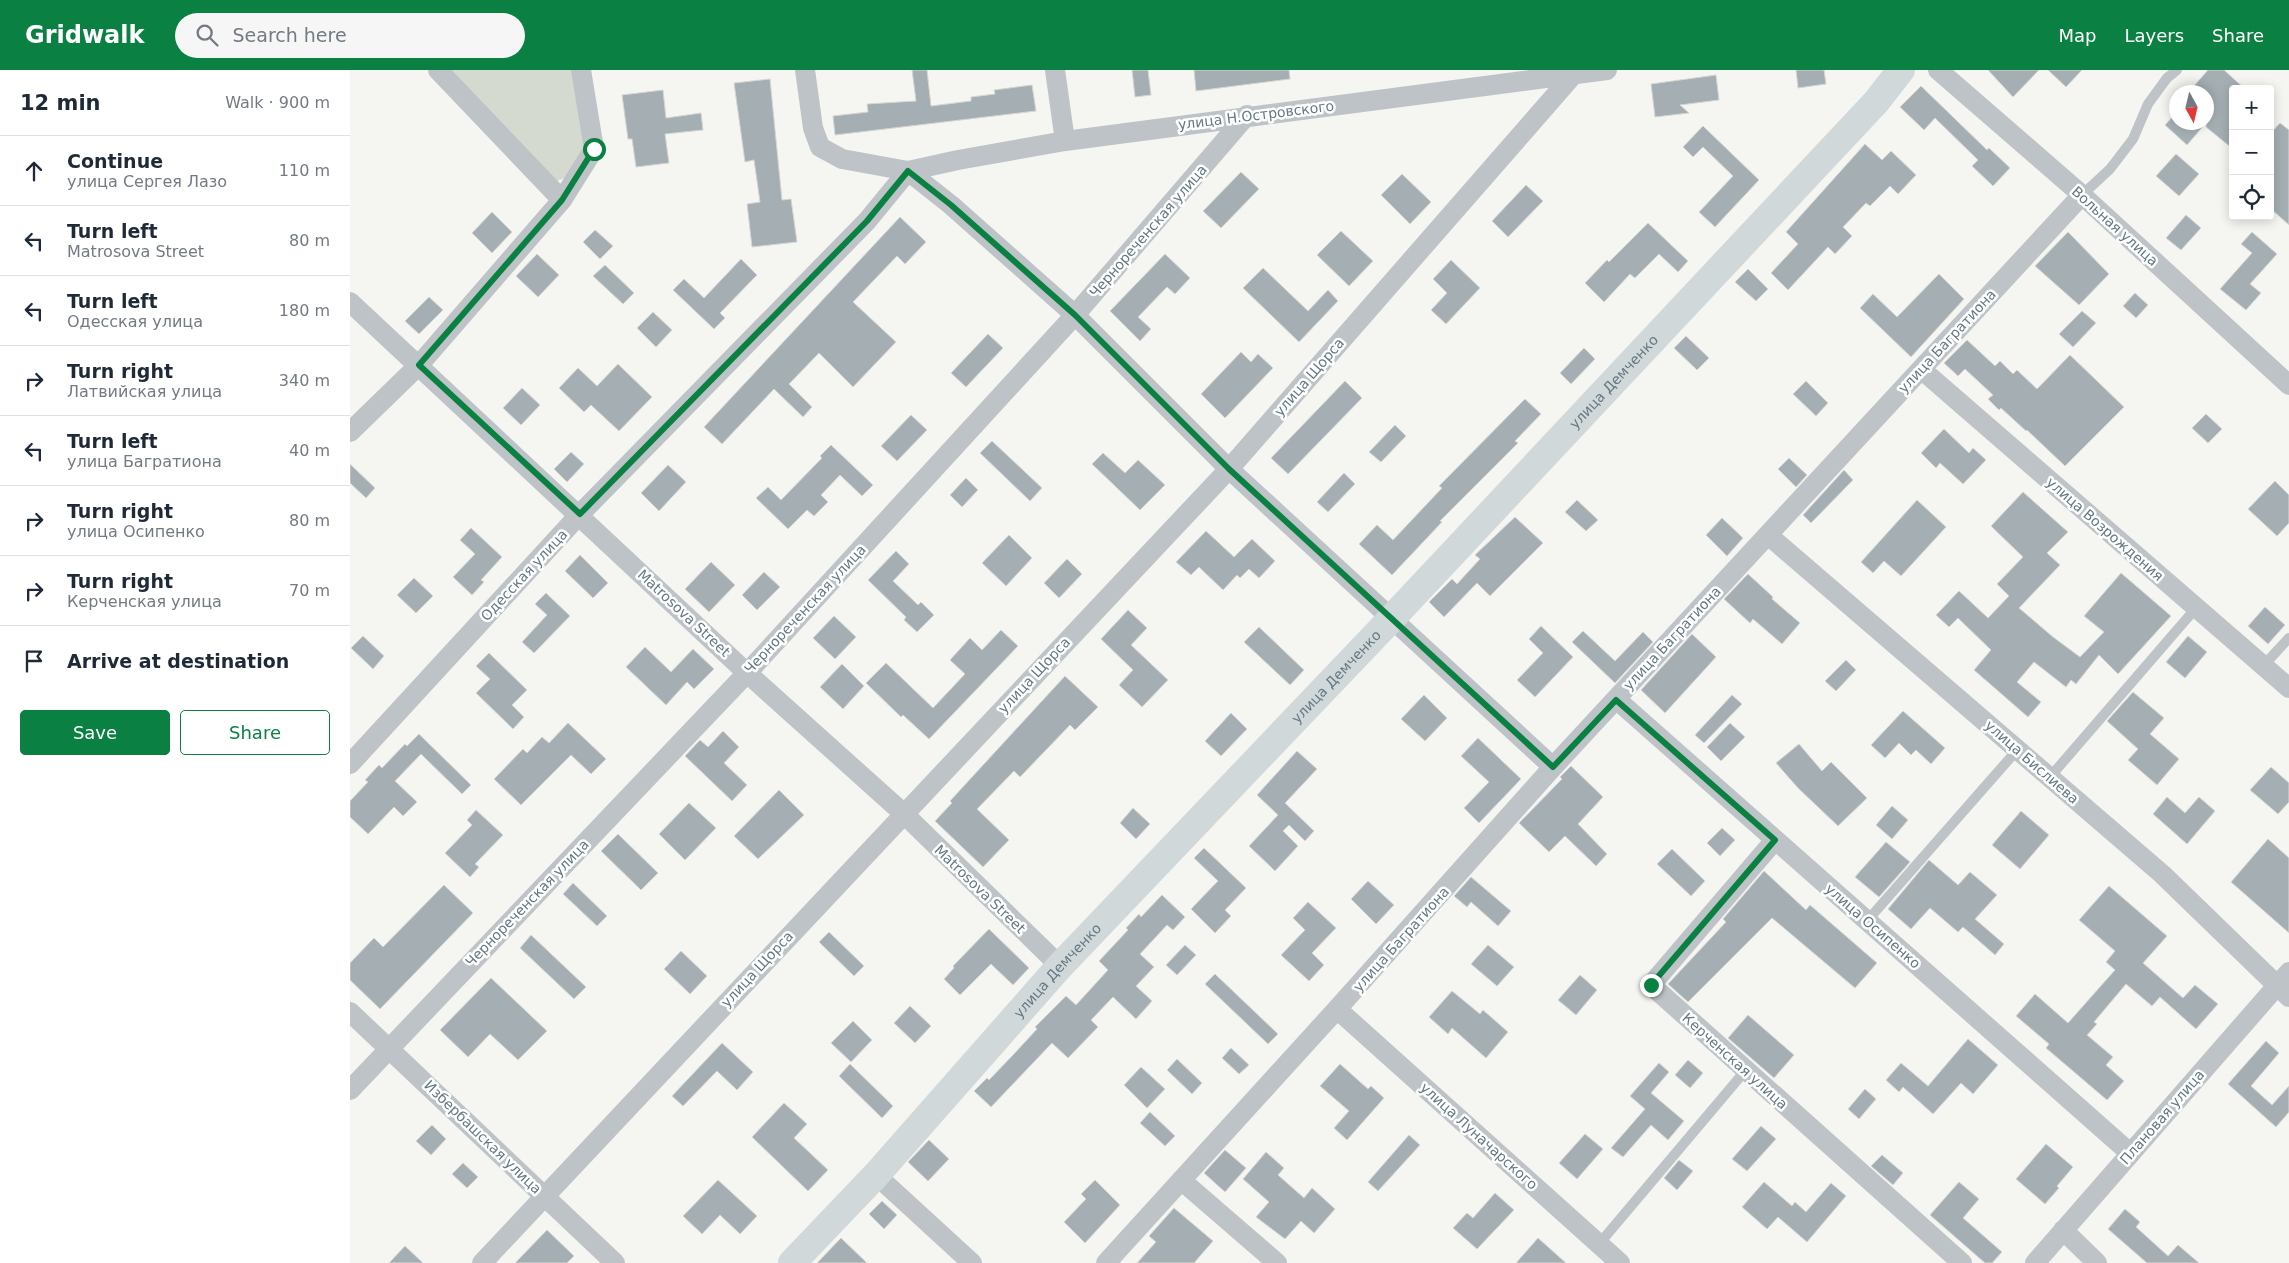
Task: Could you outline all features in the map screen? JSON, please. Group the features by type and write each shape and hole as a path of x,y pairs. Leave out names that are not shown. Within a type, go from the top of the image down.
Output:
{"street":[{"path":"438,70 562,200"},
{"path":"350,432 419,365 562,200 594,149 581,70"},
{"path":"805,70 813,128 820,146 842,159 908,171 951,205 1075,315 1229,469 1553,767"},
{"path":"1055,70 1065,140"},
{"name":"улица Н.Островского","path":"908,171 1065,140 1607,70"},
{"name":"улица Демченко","path":"792,1263 876,1175 1060,966 1392,618 1876,102 1901,70"},
{"name":"Вольная улица","path":"1938,70 2082,196 2289,386"},
{"name":"улица Щорса","path":"482,1263 902,813 1229,469 1574,74"},
{"name":"Чернореченская улица","path":"350,1090 747,673 1075,315 1247,116"},
{"name":"Одесская улица","path":"350,764 580,514 867,221 908,171"},
{"name":"улица Багратиона","path":"1106,1263 1337,1009 1553,767 2082,196"},
{"name":"Matrosova Street","path":"350,302 580,514 747,673 902,813 1060,966"},
{"name":"улица Возрождения","path":"1921,370 2289,688"},
{"name":"улица Бислиева","path":"1768,535 2162,874 2285,985"},
{"name":"улица Осипенко","path":"1616,700 2130,1153"},
{"name":"Керченская улица","path":"1775,840 1651,985 1962,1263"},
{"name":"Плановая улица","path":"2035,1263 2130,1153 2285,985"},
{"name":"улица Луначарского","path":"1337,1009 1620,1263"},
{"name":"Избербашская улица","path":"350,1012 615,1263"},
{"path":"876,1175 972,1263"},
{"path":"1181,1180 1277,1263"},
{"path":"2063,1230 2097,1263"}],"lane":[{"path":"2082,196 2110,169 2133,140 2148,104 2167,78 2177,70"},
{"path":"2050,777 2196,608"},
{"path":"2263,666 2289,638"},
{"path":"1867,921 2018,749"},
{"path":"1599,1244 1745,1070"}],"shaded area":[{"path":"448,70 573,70 586,138 574,174 557,181"}],"building":[{"path":"912,70 927,70 931,106 971,101 971,97 995,94 994,90 1032,85 1036,111 835,135 833,116 868,112 867,104 916,101"},
{"path":"1132,70 1148,70 1151,95 1135,97"},
{"path":"1194,70 1289,70 1290,79 1196,91"},
{"path":"1796,70 1824,70 1826,84 1798,88"},
{"path":"1988,70 2039,70 2013,97"},
{"path":"2048,70 2082,70 2066,87"},
{"path":"2208,70 2224,70 2241,85 2229,85 2229,146 2210,130 2214,130 2214,85 2195,85"},
{"path":"1716,75 1719,100 1680,105 1689,113 1655,117 1651,84"},
{"path":"770,79 782,200 791,199 797,242 752,247 747,204 760,202 754,160 745,162 734,83"},
{"path":"1921,86 1987,150 1989,148 2010,168 1993,186 1972,166 1978,160 1935,118 1924,130 1900,107"},
{"path":"663,90 666,118 701,113 703,130 665,134 669,163 636,167 632,139 628,139 622,95"},
{"path":"2169,121 2169,129 2165,125"},
{"path":"2280,123 2289,130 2289,225 2274,212 2274,130"},
{"path":"1703,126 1759,180 1715,227 1699,212 1733,176 1703,147 1693,157 1683,147"},
{"path":"2170,130 2200,130 2187,145"},
{"path":"1865,144 1882,160 1891,151 1916,175 1898,194 1890,186 1870,206 1866,203 1843,227 1852,236 1835,254 1828,247 1788,290 1771,273 1798,244 1786,232"},
{"path":"2176,154 2199,174 2179,196 2156,176"},
{"path":"1241,172 1259,189 1221,228 1203,211"},
{"path":"1402,174 1431,202 1410,224 1381,195"},
{"path":"1526,185 1543,201 1508,237 1492,221"},
{"path":"492,212 512,232 492,253 472,233"},
{"path":"2186,215 2201,228 2181,250 2166,238"},
{"path":"900,217 926,242 905,264 897,256 853,302 896,342 853,387 819,353 789,384 812,407 803,417 774,389 722,444 704,427"},
{"path":"1648,223 1688,261 1678,272 1659,254 1635,278 1630,274 1604,302 1585,283"},
{"path":"595,230 613,246 600,259 583,242"},
{"path":"1341,231 1373,261 1349,286 1317,255"},
{"path":"2068,232 2109,274 2079,305 2035,266"},
{"path":"2252,232 2277,254 2250,284 2261,293 2246,310 2220,289 2252,253 2241,244"},
{"path":"537,254 559,275 538,297 516,276"},
{"path":"1165,254 1190,278 1175,294 1167,287 1138,317 1151,329 1140,341 1110,311"},
{"path":"741,259 757,275 720,313 725,318 714,329 673,290 684,279 704,298"},
{"path":"1451,260 1480,288 1446,324 1431,310 1447,293 1433,279"},
{"path":"605,265 634,293 623,304 593,276"},
{"path":"1263,268 1308,311 1328,290 1338,301 1299,342 1243,288"},
{"path":"1748,269 1768,289 1756,301 1735,282"},
{"path":"1939,274 1964,299 1911,357 1860,308 1873,294 1897,317"},
{"path":"2135,293 2148,305 2136,318 2123,306"},
{"path":"429,297 443,310 419,334 405,321"},
{"path":"2082,311 2096,323 2073,347 2059,334"},
{"path":"653,312 672,330 656,347 637,328"},
{"path":"988,334 1003,348 966,387 951,373"},
{"path":"1686,336 1709,358 1697,370 1674,348"},
{"path":"1967,340 1995,366 2000,361 2013,374 2017,370 2037,389 2070,355 2124,407 2065,466 2027,430 2001,408 1999,410 1988,399 1993,395 1965,369 1958,376 1944,363"},
{"path":"1584,348 1595,359 1571,384 1560,373"},
{"path":"1241,352 1251,362 1258,354 1273,368 1225,418 1201,394"},
{"path":"618,364 652,397 619,431 591,405 584,412 559,388 578,368 597,386"},
{"path":"1345,381 1362,398 1288,474 1271,458"},
{"path":"1806,381 1828,403 1816,416 1793,394"},
{"path":"522,388 540,405 521,425 503,408"},
{"path":"1525,399 1541,414 1515,441 1518,443 1440,521 1442,522 1392,575 1359,544 1377,525 1393,540 1442,488 1439,486"},
{"path":"2206,414 2222,429 2208,443 2192,428"},
{"path":"911,415 927,430 897,461 881,446"},
{"path":"1395,425 1406,436 1381,462 1369,452"},
{"path":"1944,429 1969,453 1973,448 1986,460 1963,484 1940,463 1936,468 1921,453"},
{"path":"992,441 1042,488 1030,501 980,453"},
{"path":"831,445 873,485 862,496 840,475 821,495 828,502 814,516 807,510 788,529 756,498 768,487 781,500 822,458 820,456"},
{"path":"571,452 584,464 567,482 554,469"},
{"path":"1103,453 1125,473 1138,460 1165,485 1140,510 1092,464"},
{"path":"1789,458 1807,475 1796,487 1778,469"},
{"path":"350,464 375,488 366,498 350,483"},
{"path":"668,465 686,482 659,511 641,493"},
{"path":"1844,470 1853,480 1811,523 1803,515"},
{"path":"1344,473 1355,484 1328,512 1317,502"},
{"path":"966,478 978,490 962,507 950,495"},
{"path":"2275,481 2289,495 2289,523 2277,536 2248,509"},
{"path":"2023,492 2068,532 2047,553 2060,565 2019,608 2053,637 2080,657 2104,632 2084,616 2121,573 2171,616 2118,674 2099,655 2076,684 2071,680 2066,687 2034,662 2017,682 2041,702 2028,717 1974,670 1991,650 1958,618 1949,627 1936,615 1959,591 1988,618 2009,596 1997,584 2023,557 1991,526"},
{"path":"1577,500 1598,520 1586,531 1565,512"},
{"path":"1917,500 1946,527 1901,576 1884,561 1873,573 1861,562"},
{"path":"1515,517 1543,543 1490,596 1477,583 1444,617 1429,602 1452,579 1457,584 1480,559 1475,555"},
{"path":"1722,518 1743,538 1727,556 1706,535"},
{"path":"471,528 502,557 481,580 484,582 472,595 453,577 475,554 460,540"},
{"path":"1206,531 1234,557 1252,539 1275,561 1259,578 1249,569 1240,578 1237,575 1223,590 1199,567 1191,575 1176,562"},
{"path":"1009,535 1032,558 1006,586 982,563"},
{"path":"896,551 909,564 893,581 918,605 921,602 934,615 917,632 904,620 906,617 868,580"},
{"path":"580,555 608,583 593,598 565,571"},
{"path":"1067,559 1082,574 1059,598 1044,583"},
{"path":"711,562 735,585 709,612 685,589"},
{"path":"764,572 780,587 757,610 742,595"},
{"path":"1748,574 1773,597 1772,599 1800,623 1782,644 1753,619 1750,623 1724,599"},
{"path":"414,578 433,596 416,613 397,595"},
{"path":"546,593 570,616 534,653 522,642 547,615 535,604"},
{"path":"2265,607 2285,625 2268,644 2248,626"},
{"path":"1128,610 1147,628 1131,645 1168,680 1142,707 1119,685 1133,670 1101,639"},
{"path":"834,616 856,637 835,659 813,638"},
{"path":"1541,626 1573,657 1535,697 1517,680 1543,653 1529,639"},
{"path":"1259,627 1304,670 1290,685 1244,642"},
{"path":"1001,630 1018,646 929,739 903,715 901,717 866,683 886,663 933,708 965,674 950,660 970,638 982,650"},
{"path":"1583,631 1615,661 1643,632 1653,642 1615,683 1572,642"},
{"path":"1692,634 1716,657 1665,713 1641,690"},
{"path":"363,636 384,656 373,669 351,648"},
{"path":"2188,636 2207,652 2185,678 2166,662"},
{"path":"645,647 671,672 693,649 714,669 694,689 687,682 666,705 626,667"},
{"path":"489,653 527,690 512,705 524,717 513,729 476,693 490,679 476,666"},
{"path":"1846,660 1856,670 1836,691 1825,681"},
{"path":"842,664 864,686 843,709 820,687"},
{"path":"1065,676 1098,707 1075,730 1070,725 1020,777 1014,771 977,809 1009,840 983,867 935,821 952,803 950,801"},
{"path":"2133,692 2164,718 2150,734 2179,759 2157,785 2128,760 2138,749 2107,721"},
{"path":"1424,695 1447,718 1425,741 1401,719"},
{"path":"1732,695 1742,704 1704,743 1695,735"},
{"path":"1903,711 1945,748 1931,764 1916,750 1911,755 1899,743 1885,758 1871,745"},
{"path":"1231,713 1247,729 1221,756 1205,741"},
{"path":"568,723 606,759 591,774 571,755 521,805 494,779 523,749 527,753 542,737 549,743"},
{"path":"1730,723 1745,737 1721,761 1707,747"},
{"path":"723,731 739,747 724,763 747,785 732,801 685,756 700,740 708,747"},
{"path":"419,734 471,785 462,794 421,754 395,781 417,802 403,816 394,807 368,834 350,817 350,801 368,782 365,780 379,765 382,768 405,744 407,746"},
{"path":"1478,738 1521,779 1479,823 1464,808 1489,782 1461,756"},
{"path":"1799,744 1822,771 1831,762 1867,798 1838,826 1798,788 1776,763"},
{"path":"1297,751 1317,769 1285,803 1314,831 1305,841 1289,825 1283,831 1298,846 1275,871 1249,846 1278,815 1257,795"},
{"path":"1571,766 1603,797 1578,824 1607,854 1596,866 1565,836 1549,852 1519,823 1562,779 1560,777"},
{"path":"2271,767 2289,783 2289,802 2278,814 2250,790"},
{"path":"779,790 804,815 758,859 734,836"},
{"path":"2167,797 2185,813 2199,797 2215,811 2187,844 2153,814"},
{"path":"689,803 716,828 685,860 659,834"},
{"path":"1892,806 1908,820 1892,839 1876,825"},
{"path":"1133,808 1150,824 1136,839 1120,823"},
{"path":"476,810 503,835 475,864 479,867 470,877 445,853 472,825 467,820"},
{"path":"2021,811 2049,835 2020,869 1992,845"},
{"path":"1722,828 1735,840 1720,856 1707,843"},
{"path":"618,834 658,873 641,890 601,851"},
{"path":"2268,839 2289,858 2289,933 2231,882"},
{"path":"1886,842 1910,862 1879,897 1855,877"},
{"path":"1204,848 1246,888 1225,910 1231,916 1215,933 1191,909 1218,881 1194,858"},
{"path":"1672,849 1705,881 1691,896 1657,864"},
{"path":"1929,860 1958,885 1970,872 1997,895 1975,919 2004,944 1995,955 1963,927 1958,932 1930,908 1911,929 1888,909"},
{"path":"1764,871 1806,910 1810,905 1877,963 1855,988 1772,918 1688,1002 1668,984 1726,922 1723,919"},
{"path":"1471,877 1511,911 1498,926 1471,902 1467,907 1454,896"},
{"path":"1368,881 1394,905 1376,924 1351,899"},
{"path":"573,883 607,916 597,926 563,894"},
{"path":"444,885 473,913 380,1009 350,980 350,963 374,938 383,947"},
{"path":"2109,886 2167,936 2143,963 2183,998 2195,985 2218,1004 2196,1029 2160,997 2152,1006 2126,984 2094,1022 2097,1024 2087,1035 2113,1057 2106,1065 2124,1081 2107,1100 2046,1048 2049,1044 2016,1016 2035,994 2068,1023 2115,970 2106,962 2115,951 2079,920"},
{"path":"1162,895 1185,917 1173,930 1167,925 1140,954 1154,967 1136,986 1152,1001 1136,1019 1113,997 1091,1020 1098,1027 1068,1058 1052,1043 991,1107 974,1091 987,1078 989,1080 1037,1029 1035,1027 1066,996 1076,1005 1108,970 1099,961 1128,930 1126,928 1139,914 1141,917"},
{"path":"1308,902 1336,928 1312,953 1324,965 1309,981 1281,955 1305,930 1293,918"},
{"path":"989,929 1029,968 1013,985 991,964 960,995 944,979 954,968 953,966"},
{"path":"829,932 864,966 854,976 819,942"},
{"path":"531,935 586,987 574,999 520,948"},
{"path":"1185,945 1196,955 1177,975 1166,965"},
{"path":"1488,945 1514,967 1497,986 1471,964"},
{"path":"681,951 707,976 690,994 664,969"},
{"path":"1215,974 1278,1034 1268,1044 1205,984"},
{"path":"1580,975 1597,990 1576,1015 1558,1000"},
{"path":"491,978 547,1031 518,1060 490,1034 468,1057 440,1030"},
{"path":"1452,991 1480,1014 1483,1010 1508,1032 1486,1058 1452,1028 1448,1034 1429,1017"},
{"path":"910,1006 931,1026 915,1043 894,1023"},
{"path":"1748,1015 1794,1055 1774,1078 1728,1038"},
{"path":"853,1021 872,1040 851,1062 831,1043"},
{"path":"1968,1039 1998,1065 1973,1094 1961,1083 1933,1114 1903,1087 1899,1092 1886,1080 1901,1063 1928,1086"},
{"path":"2266,1041 2279,1053 2251,1086 2272,1105 2289,1086 2289,1112 2276,1127 2228,1084"},
{"path":"722,1043 753,1072 737,1090 717,1071 683,1106 672,1096"},
{"path":"1231,1048 1249,1065 1239,1074 1222,1058"},
{"path":"1177,1059 1202,1083 1192,1094 1167,1070"},
{"path":"1688,1060 1703,1073 1690,1088 1675,1075"},
{"path":"1659,1063 1669,1072 1651,1093 1684,1121 1668,1140 1651,1125 1623,1157 1611,1148 1645,1109 1630,1096"},
{"path":"850,1064 893,1106 882,1118 839,1076"},
{"path":"1340,1064 1368,1089 1371,1086 1384,1098 1347,1140 1334,1128 1349,1111 1320,1086"},
{"path":"1141,1067 1165,1089 1147,1108 1124,1085"},
{"path":"1865,1089 1876,1099 1859,1119 1848,1109"},
{"path":"784,1103 807,1124 794,1138 828,1170 808,1191 752,1137"},
{"path":"1150,1112 1175,1136 1165,1146 1140,1123"},
{"path":"432,1125 446,1139 431,1155 416,1141"},
{"path":"1761,1126 1776,1139 1747,1171 1732,1159"},
{"path":"1585,1134 1603,1149 1577,1179 1559,1163"},
{"path":"1409,1135 1420,1145 1378,1191 1368,1182"},
{"path":"929,1140 949,1159 928,1181 908,1162"},
{"path":"2046,1144 2073,1167 2057,1186 2059,1188 2045,1204 2016,1179"},
{"path":"1225,1150 1246,1168 1225,1192 1204,1173"},
{"path":"1266,1152 1284,1168 1278,1175 1304,1198 1312,1188 1335,1209 1314,1233 1301,1221 1285,1239 1256,1217 1269,1202 1243,1179"},
{"path":"1882,1155 1903,1173 1893,1185 1871,1166"},
{"path":"1679,1160 1693,1171 1677,1190 1664,1178"},
{"path":"463,1163 478,1177 467,1188 452,1174"},
{"path":"718,1180 757,1216 740,1234 720,1215 702,1234 683,1216"},
{"path":"1095,1180 1120,1205 1085,1243 1064,1222 1086,1199 1081,1194"},
{"path":"1764,1182 1792,1206 1795,1202 1806,1212 1831,1183 1846,1196 1807,1242 1778,1217 1767,1229 1742,1207"},
{"path":"1959,1182 1979,1199 1963,1218 2002,1252 1992,1263 1985,1263 1930,1215"},
{"path":"1495,1193 1514,1210 1477,1249 1453,1228 1467,1213 1473,1218"},
{"path":"882,1201 897,1215 884,1229 869,1214"},
{"path":"1174,1208 1213,1241 1194,1263 1137,1263 1156,1242 1149,1236"},
{"path":"2125,1209 2140,1222 2136,1227 2168,1256 2178,1245 2199,1263 2147,1263 2108,1229"},
{"path":"547,1230 574,1256 567,1263 515,1263"},
{"path":"841,1238 867,1263 817,1263"},
{"path":"1538,1238 1566,1263 1516,1263"},
{"path":"405,1246 423,1263 389,1263"}],"route":[{"path":"594,149 562,200 419,365 580,514 867,221 908,171 951,205 1075,315 1229,469 1553,767 1616,700 1775,840 1651,985"}]}
